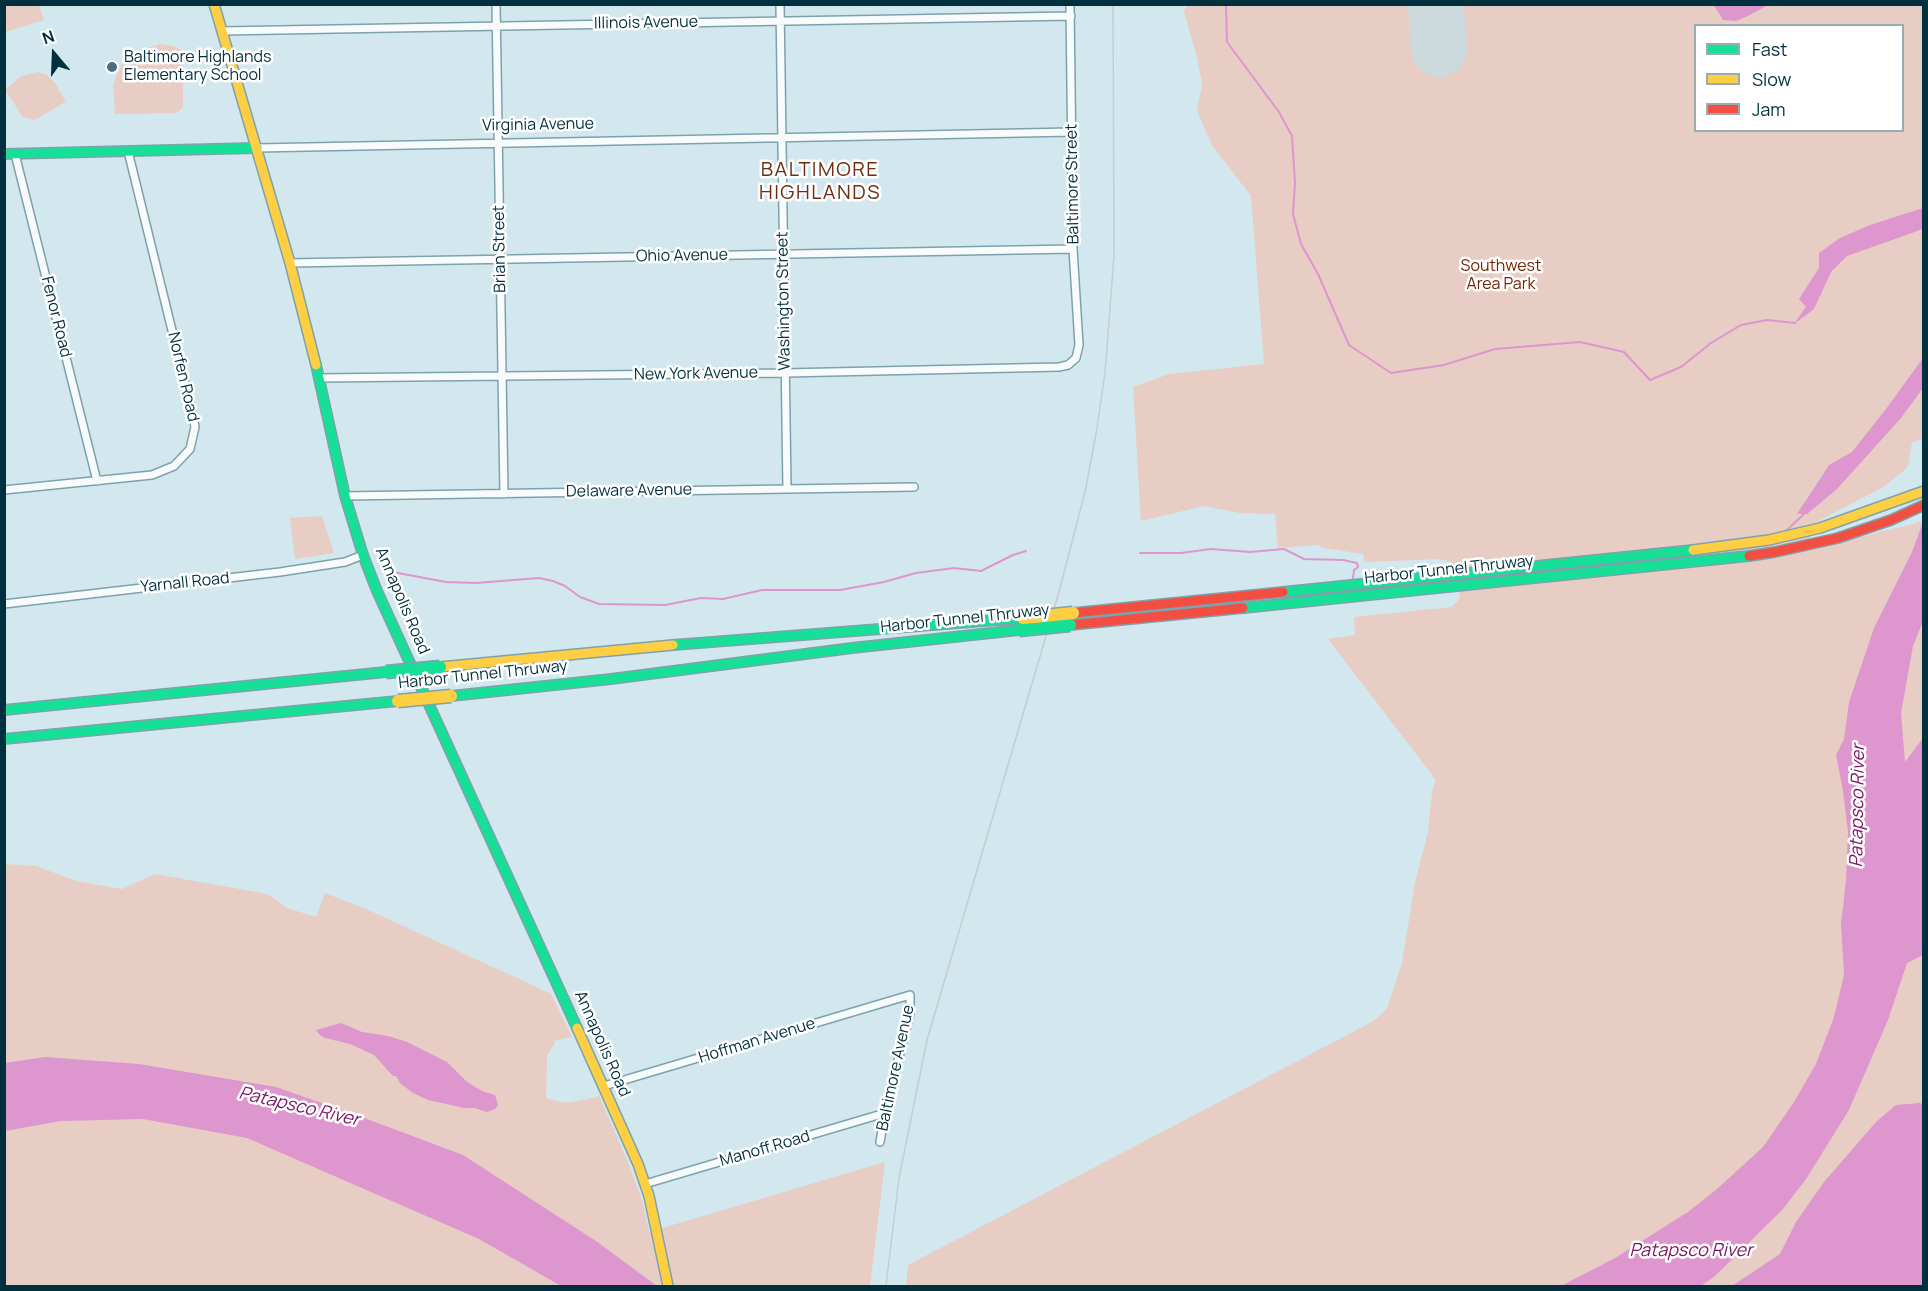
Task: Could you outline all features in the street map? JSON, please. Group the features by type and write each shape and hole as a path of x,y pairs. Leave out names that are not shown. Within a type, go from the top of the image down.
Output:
{"main road":[{"name":"Annapolis Road","path":"214,4 290,263 319,378 345,496 363,555 604,1086 645,1184 667,1282"},
{"name":"Virginia Avenue","path":"10,154 257,148"},
{"name":"Harbor Tunnel Thruway","path":"1284,598 1734,546 1796,534 1836,523 1923,491"},
{"name":"Harbor Tunnel Thruway","path":"4,710 626,649 1021,624 1284,598 1710,561 1775,552 1838,538 1891,520 1923,505"},
{"name":"Harbor Tunnel Thruway","path":"4,739 611,679 1021,624"}],"street":[{"name":"Brian Street","path":"496,4 504,494"},
{"name":"Washington Street","path":"780,4 787,489"},
{"name":"Baltimore Street","path":"1070,4 1073,249 1079,345 1073,362"},
{"name":"Illinois Avenue","path":"222,30 1071,16"},
{"name":"Virginia Avenue","path":"257,148 1072,132"},
{"name":"Norfen Road","path":"4,490 152,475 183,458 190,449 195,427 128,151"},
{"name":"Fenor Road","path":"10,154 97,481"},
{"name":"Ohio Avenue","path":"290,263 1073,249"},
{"name":"New York Avenue","path":"319,378 785,373 1059,367 1073,362"},
{"name":"Delaware Avenue","path":"345,496 914,486"},
{"name":"Yarnall Road","path":"4,604 280,572 345,562 363,555"},
{"name":"Hoffman Avenue","path":"604,1086 910,995"},
{"name":"Baltimore Avenue","path":"880,1142 910,1012 910,995"},
{"name":"Manoff Road","path":"645,1184 885,1113"}],"green space":[{"path":"5,4 39,5 44,20 5,32"},
{"name":"Southwest Area Park","path":"1187,5 1923,5 1923,439 1912,442 1908,467 1885,486 1811,525 1809,549 1923,520 1923,1286 906,1286 908,1265 1372,1022 1387,1009 1402,963 1415,883 1428,832 1432,792 1436,780 1328,639 1355,635 1354,617 1452,607 1460,598 1451,562 1440,559 1365,562 1363,554 1318,545 1278,548 1275,514 1240,513 1204,506 1141,521 1133,387 1169,374 1264,364 1251,196 1212,145 1197,111 1202,84 1184,11","holes":["1871,451 1804,502 1829,465"]},
{"path":"161,44 183,51 183,107 177,113 115,114 113,84 122,64 129,56 140,50"},
{"path":"38,72 47,75 55,83 66,102 34,120 23,117 5,90 21,76"},
{"path":"322,516 334,553 295,559 290,518"},
{"path":"4,864 36,866 76,881 122,889 155,874 268,894 287,908 316,917 325,893 368,910 551,994 572,1037 553,1041 555,1042 547,1056 546,1098 565,1103 599,1096 628,1162 643,1203 649,1232 885,1162 870,1286 5,1286"}],"water":[{"path":"1714,5 1768,5 1736,21 1723,20"},
{"path":"1923,208 1923,229 1847,256 1831,272 1814,309 1794,324 1806,307 1799,299 1819,268 1819,253 1840,238 1870,225"},
{"path":"1923,358 1923,388 1901,418 1837,489 1807,514 1797,514 1829,465 1852,452"},
{"name":"Patapsco River","path":"1923,522 1923,621 1913,646 1901,713 1905,762 1923,738 1923,955 1907,963 1888,1020 1849,1110 1806,1179 1783,1209 1715,1276 1701,1286 1561,1286 1615,1258 1688,1212 1717,1189 1763,1147 1794,1102 1816,1064 1834,1017 1844,975 1841,924 1848,832 1836,755 1844,739 1849,702 1874,628 1912,552"},
{"path":"341,1023 362,1032 407,1042 447,1062 467,1082 482,1091 495,1095 498,1105 487,1112 428,1100 413,1093 400,1083 396,1076 393,1076 374,1055 350,1044 325,1038 316,1030"},
{"name":"Patapsco River","path":"45,1057 139,1064 276,1087 367,1119 463,1155 596,1241 657,1286 561,1286 479,1239 247,1138 143,1119 61,1121 5,1131 5,1063"},
{"path":"1920,1103 1924,1105 1923,1286 1732,1286 1780,1254 1796,1222 1824,1182 1876,1122 1896,1105"}],"waterway":[{"path":"1226,4 1227,42 1279,112 1292,136 1295,183 1293,214 1301,244 1318,274 1349,345 1391,373 1444,365 1495,349 1580,342 1624,352 1650,380 1681,367 1711,343 1741,325 1767,320 1795,323"},
{"path":"1786,531 1804,514"},
{"path":"1140,553 1181,553 1211,549 1250,552 1284,549 1304,559 1343,560 1357,563 1358,567 1354,570 1354,581"},
{"path":"382,570 446,582 476,583 539,578 565,586 580,597 599,604 665,605 701,598 723,599 762,590 840,590 916,573 954,568 981,571 1026,551"},
{"path":"1615,564 1642,561"},
{"path":"1475,578 1490,577"}],"runway":[{"path":"1436,4 1439,49"}],"tram line":[{"path":"886,1286 899,1178 927,1040 1059,592 1085,492 1096,434 1105,373 1114,256 1113,4"}],"traffic: fast":[{"path":"4,154 257,148"},
{"path":"316,365 345,496 377,591 577,1028"},
{"path":"1283,592 1693,550"},
{"path":"1243,608 1749,556"},
{"path":"673,645 1023,618"},
{"path":"1019,630 1070,625"},
{"path":"451,696 1019,630"},
{"path":"386,672 440,667"},
{"path":"4,710 386,672"},
{"path":"4,739 398,701"}],"traffic: slow":[{"path":"214,4 290,263 316,365"},
{"path":"1693,550 1769,540 1820,528 1924,491"},
{"path":"1023,618 1073,613"},
{"path":"440,667 673,645"},
{"path":"398,701 451,696"},
{"path":"577,1028 638,1164 649,1196 668,1286"}],"traffic: jam":[{"path":"1749,556 1838,538 1891,520 1924,505"},
{"path":"1073,613 1283,592"},
{"path":"1070,625 1243,608"}],"place":[{"name":"Baltimore Highlands Elementary School","path":"112,67"}],"district":[{"name":"BALTIMORE HIGHLANDS","path":"820,182"}]}
